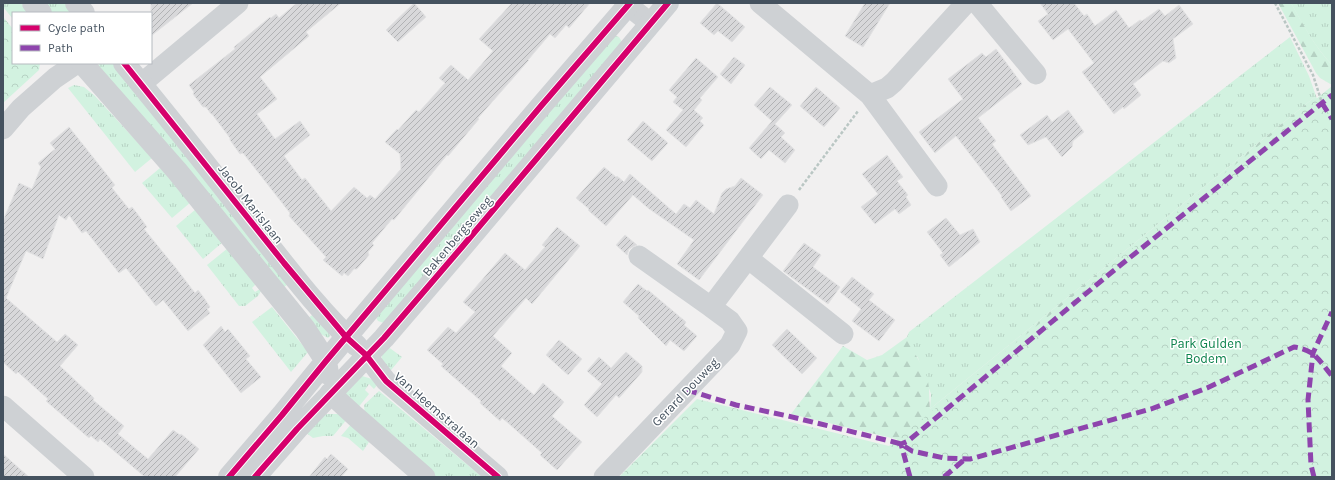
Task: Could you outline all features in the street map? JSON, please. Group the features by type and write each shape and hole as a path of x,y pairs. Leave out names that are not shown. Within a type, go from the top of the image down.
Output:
{"street":[{"path":"33,3 40,12"},
{"path":"76,3 83,12"},
{"path":"141,84 238,3"},
{"name":"Bakenbergseweg","path":"255,477 330,393 384,338 668,3"},
{"path":"760,3 870,95 937,186"},
{"path":"870,95 887,88 894,82 966,3"},
{"path":"977,3 1036,74"},
{"path":"628,4 650,23"},
{"name":"Bakenbergseweg","path":"229,477 628,4"},
{"path":"3,129 21,108 55,78 76,64"},
{"path":"83,64 177,171 305,329 326,361 330,393 425,477"},
{"name":"Jacob Marislaan","path":"125,64 284,263 346,337 366,355"},
{"path":"711,307 749,259 788,205"},
{"name":"Gerard Douweg","path":"604,477 730,345 737,331 730,321 639,256"},
{"path":"749,259 843,334"},
{"name":"Van Heemstralaan","path":"366,355 386,382 498,477"},
{"path":"3,406 84,477"}],"path":[{"path":"1275,3 1312,75 1322,103"},
{"path":"788,205 870,95"}],"green space":[{"path":"3,3 21,3 28,12 12,12 12,18 3,7"},
{"path":"43,3 71,3 77,12 50,12"},
{"path":"1278,3 1291,3 1315,43 1332,65 1332,85 1320,78 1316,73"},
{"path":"1291,3 1332,3 1332,65 1305,28"},
{"path":"4,18 12,28 12,64 40,64 39,70 3,103"},
{"path":"613,35 619,37 622,42 480,213 384,323 378,321 375,316"},
{"path":"1290,37 1309,76 1316,96 930,409 931,394 918,358 910,348 907,337 909,332"},
{"path":"99,64 120,64 292,281 283,288 98,69"},
{"path":"74,85 84,87 95,96 152,158 135,172 68,88"},
{"name":"Park Gulden Bodem","path":"1332,86 1332,477 619,477 697,399 889,446"},
{"path":"1316,96 1317,99 900,440 791,414 843,346 867,360 882,355 907,337 927,377 930,409"},
{"path":"160,168 191,202 172,218 142,183"},
{"path":"196,209 223,242 203,259 176,226"},
{"path":"228,248 256,284 252,288 255,292 260,289 261,291 258,296 245,306 239,306 207,265"},
{"path":"272,307 308,352 291,372 252,322"},
{"path":"316,312 327,327 330,336 328,338 319,333 307,319"},
{"path":"387,346 402,357 387,375 382,363 382,354"},
{"path":"362,376 372,379 378,384 374,389 369,384 365,390 369,394 357,409 345,394"},
{"path":"379,391 482,477 433,477 365,417 364,405"},
{"path":"327,414 338,414 348,418 333,436 313,438 305,432 320,417"},
{"path":"353,422 369,442 363,451 348,438 341,436"}],"building":[{"path":"151,3 193,3 152,35"},
{"path":"297,3 341,3 306,32 309,36 260,77 277,99 257,114 275,139 300,121 310,135 284,156 302,180 305,178 331,211 354,187 367,198 370,195 375,199 401,169 400,154 385,142 416,110 419,112 445,83 439,78 451,65 468,80 493,51 479,39 512,3 590,3 569,28 566,25 555,38 550,34 394,220 392,219 372,243 374,245 368,252 369,255 357,269 354,269 348,276 344,273 342,276 323,260 326,257 289,216 290,213 243,153 240,154 212,114 206,107 203,107 193,94 194,92 189,85 235,49 234,47 270,17 271,18 276,14 279,18"},
{"path":"414,3 426,17 398,42 386,30"},
{"path":"717,3 745,27 732,42 718,31 714,35 700,23"},
{"path":"865,3 890,3 863,47 845,36"},
{"path":"1040,3 1074,3 1084,16 1087,14 1095,26 1116,10 1129,28 1159,9 1165,16 1179,5 1193,24 1173,39 1176,58 1169,63 1163,61 1133,84 1141,95 1124,109 1123,107 1114,114 1082,72 1094,63 1068,29 1053,40 1038,21 1048,14"},
{"path":"996,49 1022,84 978,118 996,141 992,144 1031,196 1011,211 1001,197 1002,196 956,136 935,153 919,132 963,99 948,79 982,53 986,57"},
{"path":"734,57 745,65 731,84 720,74"},
{"path":"696,58 718,77 700,98 702,100 694,110 703,118 700,121 704,125 686,147 666,130 683,110 673,102 677,97 669,90"},
{"path":"770,87 792,105 775,124 785,133 781,137 795,150 785,163 769,150 761,159 749,148 772,121 754,105"},
{"path":"816,87 840,108 824,127 800,106"},
{"path":"1068,110 1084,132 1073,141 1072,147 1062,157 1046,137 1028,145 1020,135 1047,115 1052,122"},
{"path":"643,121 668,143 652,161 627,140"},
{"path":"69,127 115,185 112,188 129,209 132,207 139,216 147,227 144,229 195,293 198,290 210,307 207,309 210,313 188,331 163,300 156,306 126,268 119,273 86,231 82,233 69,215 66,220 59,215 43,259 26,251 6,298 57,342 65,334 78,345 60,366 94,398 93,400 124,426 118,434 148,459 173,430 180,435 181,434 199,449 175,477 145,477 100,439 98,442 91,436 89,438 46,401 48,399 18,372 16,374 3,362 3,221 19,183 32,189 41,167 38,163 55,149 50,143"},
{"path":"887,155 903,177 897,181 908,195 906,197 911,205 899,214 895,209 875,224 861,207 878,194 862,174"},
{"path":"604,167 624,182 630,174 676,214 684,204 690,208 696,200 714,214 722,193 726,189 735,186 741,178 763,195 699,280 677,264 694,240 648,208 633,195 606,226 576,198"},
{"path":"946,218 960,235 973,229 980,242 949,267 940,255 943,253 927,232"},
{"path":"557,227 580,246 532,304 526,298 493,336 512,353 501,366 534,395 543,383 564,402 552,416 582,442 557,470 540,455 542,453 508,423 502,418 500,421 480,403 481,401 441,366 443,364 427,350 448,327 456,333 475,312 463,302 505,253 525,270 545,247 542,245"},
{"path":"625,235 637,245 629,249 627,255 616,245"},
{"path":"804,243 821,255 813,267 840,287 828,304 783,271"},
{"path":"852,277 874,294 869,300 895,320 879,341 852,321 861,309 840,292"},
{"path":"638,284 647,291 648,290 686,322 684,325 697,336 684,351 670,340 666,346 638,318 639,316 623,302"},
{"path":"221,326 225,332 228,329 250,356 246,359 261,377 241,393 203,345"},
{"path":"787,329 817,358 802,374 772,345"},
{"path":"559,340 582,359 568,375 546,355"},
{"path":"626,352 642,366 642,372 619,398 616,395 597,417 584,405 602,384 587,371 599,357 611,368"},
{"path":"3,454 29,477 3,477"},
{"path":"331,454 348,469 341,477 309,477 325,457 327,459"}],"marked path":[{"path":"910,477 901,444 908,441 1112,272 1332,95"},
{"path":"1322,103 1332,119"},
{"path":"1314,477 1311,465 1308,400 1313,353 1332,312"},
{"path":"687,390 736,405 890,441 901,444 912,451 944,458 970,459 1151,409 1207,388 1294,347 1301,348 1316,357 1332,376"},
{"path":"944,477 965,459"}],"cycle path":[{"path":"229,477 541,106 630,3"},
{"path":"255,477 297,429 384,338 668,3"},
{"path":"125,64 284,263 346,337 366,355 386,381 498,477"}]}
